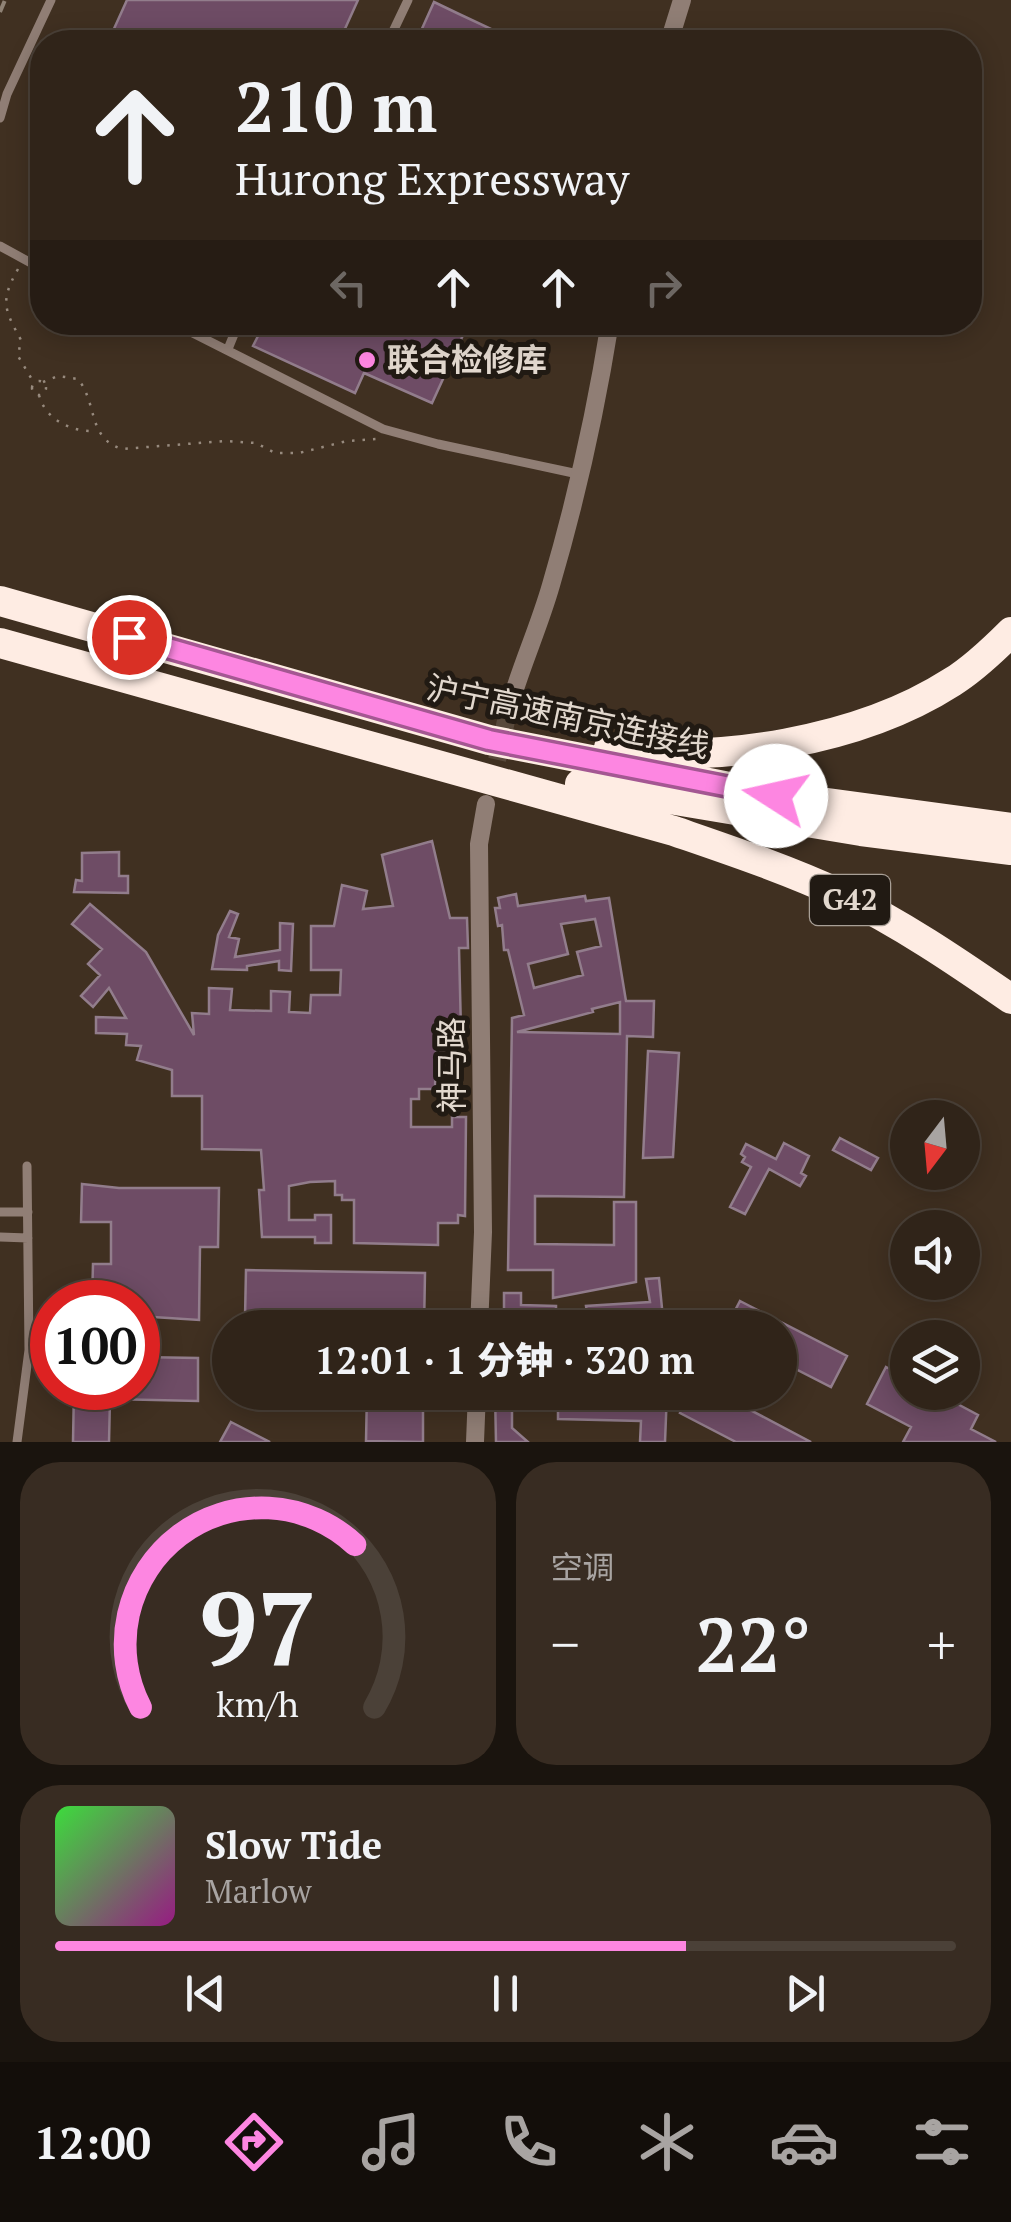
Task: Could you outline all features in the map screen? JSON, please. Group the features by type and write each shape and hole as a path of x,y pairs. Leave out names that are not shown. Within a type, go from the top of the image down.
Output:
{"highway":[{"path":"0,602 350,700 623,750 690,752 807,739 906,706 1011,649"},
{"path":"954,682 1011,632"},
{"name":"G42","path":"0,644 579,802 768,864 840,894 901,927 1011,999"},
{"name":"沪宁高速南京连接线","path":"350,700 412,720 571,758 776,796 1011,828"},
{"name":"沪宁高速南京连接线","path":"371,744 680,804 1011,850"}],"street":[{"path":"673,30 682,0"},
{"path":"509,708 551,586 608,335"},
{"name":"神马路","path":"480,1310 483,1232 479,844 486,804"},
{"path":"475,1442 476,1410"}],"lane":[{"path":"38,30 52,0"},
{"path":"394,30 408,0"},
{"path":"0,118 30,46"},
{"path":"0,246 30,264"},
{"path":"199,335 383,429 578,474"},
{"path":"228,349 234,335"},
{"path":"16,1442 29,1350 27,1166"},
{"path":"0,1212 28,1212"},
{"path":"0,1237 28,1238"}],"path":[{"path":"26,262 5,288 2,302 5,317 20,340 18,356 34,383 33,391 60,423 96,431"},
{"path":"34,383 58,376 78,378 90,402 96,431 111,446 122,449 225,441 256,443 276,453 319,450 347,441 377,439 383,429"},
{"path":"39,395 46,389 43,382"}],"building":[{"path":"127,0 358,0 344,30 113,30"},
{"path":"434,2 493,30 421,30"},
{"name":"联合检修库","path":"258,335 463,335 432,403 364,373 355,393 253,346"},
{"path":"432,841 450,918 467,918 468,948 459,948 461,1031 445,1032 446,1050 436,1051 435,1089 419,1089 419,1099 411,1099 411,1127 452,1127 452,1117 466,1117 465,1216 458,1215 458,1223 438,1223 438,1245 354,1243 354,1200 342,1200 342,1195 335,1195 335,1181 310,1182 289,1186 289,1220 315,1220 315,1215 331,1215 331,1243 315,1243 315,1237 262,1237 261,1150 202,1149 202,1096 172,1096 172,1070 137,1060 141,1046 126,1045 127,1034 96,1033 96,1017 126,1018 109,988 93,1007 81,996 100,975 88,964 102,949 72,924 90,904 146,952 194,1035 192,1013 209,1014 209,988 232,989 230,1010 271,1011 271,991 290,992 289,1012 310,1013 311,995 340,995 341,970 311,970 311,926 334,926 342,885 367,891 363,909 393,906 382,855"},
{"path":"119,852 119,876 128,876 128,893 74,892 76,880 82,881 82,853"},
{"path":"516,894 518,906 585,896 586,901 609,898 626,1001 654,1001 653,1037 627,1036 624,1197 535,1196 535,1244 614,1245 614,1202 636,1202 636,1282 553,1298 553,1270 508,1270 512,1018 524,1015 508,950 504,950 502,925 498,926 498,898","holes":["595,919 601,946 577,952 583,975 534,988 528,964 568,954 561,924","620,1002 620,1034 517,1032 593,1012 592,1009"]},
{"path":"230,911 238,914 229,937 239,939 235,957 280,950 280,923 293,924 291,971 279,970 279,961 247,966 247,970 212,969 218,935"},
{"path":"648,1051 679,1053 673,1157 643,1158"},
{"path":"840,1138 878,1158 871,1170 833,1150"},
{"path":"784,1143 809,1156 800,1186 769,1169 745,1214 730,1207 751,1167 742,1162 746,1144 776,1159"},
{"path":"82,1184 219,1188 218,1247 200,1247 199,1320 160,1317 160,1280 93,1280 93,1264 111,1264 111,1222 81,1222"},
{"path":"246,1270 425,1273 424,1310 245,1310"},
{"path":"659,1278 662,1310 587,1310 586,1306 650,1302 646,1279"},
{"path":"504,1293 521,1293 521,1305 556,1306 556,1310 504,1310"},
{"path":"740,1301 758,1310 735,1310"},
{"path":"797,1330 847,1356 831,1387 797,1370"},
{"path":"160,1357 198,1358 198,1401 160,1400"},
{"path":"886,1367 890,1369 890,1410 969,1410 978,1415 971,1429 996,1442 903,1442 911,1427 867,1404"},
{"path":"74,1410 110,1410 109,1442 73,1442"},
{"path":"367,1410 423,1410 423,1442 366,1441"},
{"path":"495,1410 512,1410 512,1428 528,1442 496,1442"},
{"path":"558,1410 666,1410 665,1442 640,1442 641,1421 558,1419"},
{"path":"750,1410 811,1442 736,1442 680,1413"},
{"path":"231,1422 270,1442 220,1442"}],"tunnel":[{"path":"491,786 509,708"}],"railway":[{"path":"0,12 5,0"}],"place":[{"name":"联合检修库","path":"367,360"}],"route":[{"path":"129,637 489,740 776,796"}]}
